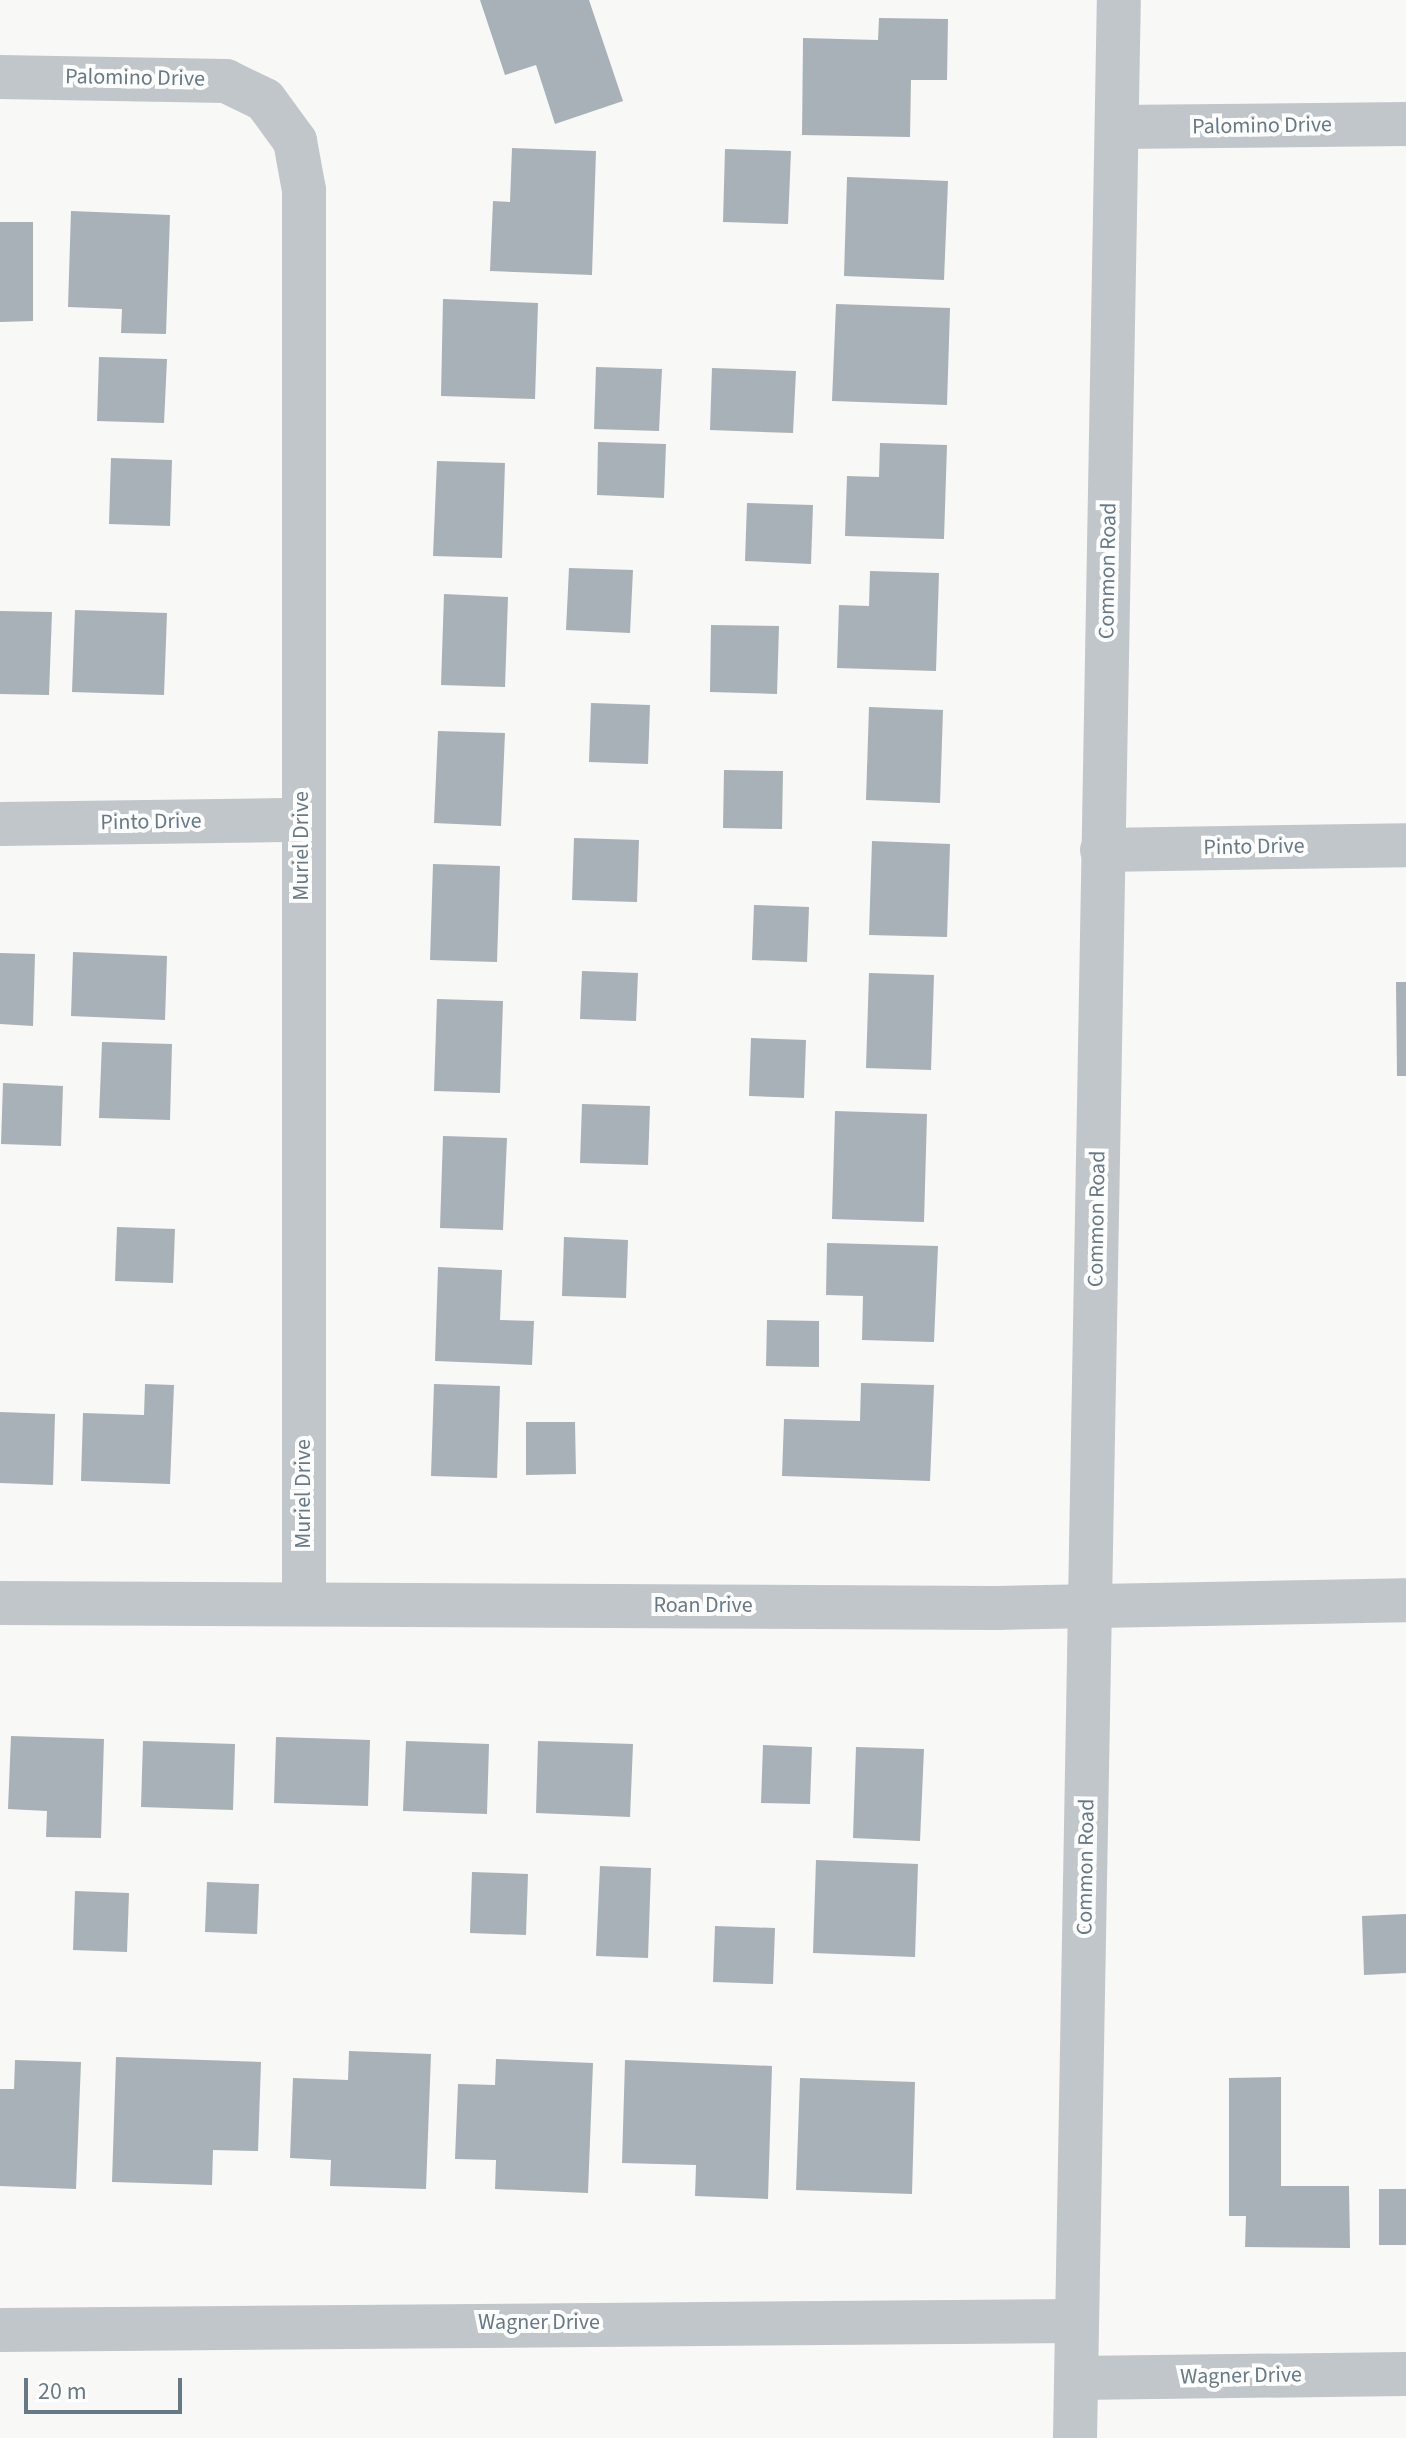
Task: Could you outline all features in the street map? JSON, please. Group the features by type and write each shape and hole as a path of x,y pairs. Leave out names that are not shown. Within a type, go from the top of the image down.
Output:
{"street":[{"name":"Common Road","path":"1075,2438 1119,0"},
{"name":"Palomino Drive","path":"0,77 162,75 226,81 265,100"},
{"name":"Muriel Drive","path":"265,100 295,141 304,190 304,1603"},
{"name":"Palomino Drive","path":"1117,127 1406,124"},
{"name":"Pinto Drive","path":"0,824 302,820"},
{"name":"Pinto Drive","path":"1102,850 1406,845"},
{"name":"Roan Drive","path":"0,1603 1091,1606 1406,1600"},
{"name":"Wagner Drive","path":"0,2330 1077,2321"},
{"name":"Wagner Drive","path":"1076,2378 1406,2374"}],"building":[{"path":"480,0 589,0 623,101 555,124 536,65 505,75"},
{"path":"879,18 948,19 947,80 911,80 910,137 802,135 803,38 878,40"},
{"path":"512,148 596,151 592,275 490,271 493,201 510,202"},
{"path":"725,149 791,151 788,224 723,222"},
{"path":"847,177 948,181 944,280 844,276"},
{"path":"71,211 170,215 166,334 121,333 122,309 68,307"},
{"path":"0,222 33,222 33,321 0,322"},
{"path":"443,299 538,303 535,399 441,396"},
{"path":"836,304 950,308 947,405 832,401"},
{"path":"99,357 167,359 164,423 97,421"},
{"path":"596,367 662,369 659,431 594,429"},
{"path":"712,368 796,371 793,433 710,430"},
{"path":"598,442 666,444 664,498 597,495"},
{"path":"880,443 947,445 944,539 845,536 847,476 879,477"},
{"path":"111,458 172,460 170,526 109,524"},
{"path":"437,461 505,463 502,558 433,556"},
{"path":"747,503 813,505 811,564 745,561"},
{"path":"569,568 633,570 630,633 566,630"},
{"path":"870,571 939,573 936,671 837,668 839,605 869,606"},
{"path":"444,594 508,597 505,687 441,685"},
{"path":"75,610 167,613 164,695 72,692"},
{"path":"0,611 52,612 49,695 0,694"},
{"path":"711,625 779,626 777,694 710,692"},
{"path":"591,703 650,705 648,764 589,762"},
{"path":"869,707 943,710 940,803 866,800"},
{"path":"438,731 505,733 501,826 434,823"},
{"path":"724,770 783,771 782,829 723,828"},
{"path":"574,838 639,840 637,902 572,900"},
{"path":"872,841 950,844 947,937 869,935"},
{"path":"433,864 500,866 497,962 430,960"},
{"path":"754,905 809,907 807,962 752,960"},
{"path":"73,952 167,956 165,1020 71,1016"},
{"path":"0,953 35,954 33,1026 0,1024"},
{"path":"582,971 638,973 636,1021 580,1019"},
{"path":"869,973 934,975 931,1070 866,1068"},
{"path":"1396,982 1406,982 1406,1076 1397,1076"},
{"path":"437,999 503,1001 500,1093 434,1091"},
{"path":"751,1038 806,1040 804,1098 749,1096"},
{"path":"102,1042 172,1044 170,1120 99,1118"},
{"path":"3,1083 63,1086 61,1146 1,1144"},
{"path":"582,1104 650,1106 648,1165 580,1163"},
{"path":"835,1111 927,1114 924,1222 832,1219"},
{"path":"443,1136 507,1138 503,1230 440,1228"},
{"path":"117,1227 175,1229 173,1283 115,1281"},
{"path":"564,1237 628,1240 626,1298 562,1296"},
{"path":"827,1243 938,1246 934,1342 862,1340 863,1296 826,1295"},
{"path":"438,1267 502,1270 500,1320 534,1321 532,1365 435,1361"},
{"path":"767,1320 819,1321 819,1367 766,1366"},
{"path":"861,1383 934,1385 930,1481 782,1476 784,1419 860,1421"},
{"path":"145,1384 174,1385 170,1484 81,1481 83,1413 144,1415"},
{"path":"434,1384 500,1386 497,1478 431,1476"},
{"path":"0,1412 55,1414 53,1485 0,1483"},
{"path":"526,1422 575,1422 576,1474 526,1475"},
{"path":"11,1736 104,1739 101,1838 46,1837 47,1811 8,1809"},
{"path":"276,1737 370,1740 368,1806 274,1803"},
{"path":"143,1741 235,1744 233,1810 141,1807"},
{"path":"406,1741 489,1744 487,1814 403,1811"},
{"path":"538,1741 633,1744 630,1817 536,1813"},
{"path":"763,1745 812,1747 810,1804 761,1803"},
{"path":"856,1747 924,1749 920,1841 853,1838"},
{"path":"816,1860 918,1864 915,1957 813,1953"},
{"path":"600,1866 651,1868 648,1958 596,1956"},
{"path":"472,1872 528,1874 526,1935 470,1933"},
{"path":"207,1882 259,1884 257,1934 205,1932"},
{"path":"75,1891 129,1893 127,1952 73,1950"},
{"path":"1406,1914 1406,1973 1364,1975 1362,1916"},
{"path":"715,1926 775,1928 773,1984 713,1982"},
{"path":"349,2051 431,2054 426,2189 330,2186 331,2160 290,2158 293,2078 348,2080"},
{"path":"116,2057 261,2062 258,2151 213,2150 212,2185 112,2182"},
{"path":"496,2059 593,2063 588,2193 495,2189 496,2160 455,2159 458,2084 495,2085"},
{"path":"15,2060 81,2062 76,2189 0,2186 0,2089 14,2089"},
{"path":"625,2060 772,2066 768,2199 695,2196 696,2165 622,2163"},
{"path":"1281,2077 1281,2186 1349,2186 1350,2248 1245,2247 1246,2216 1229,2216 1229,2078"},
{"path":"800,2078 915,2082 912,2194 796,2190"},
{"path":"1379,2189 1406,2189 1406,2245 1379,2245"}]}
